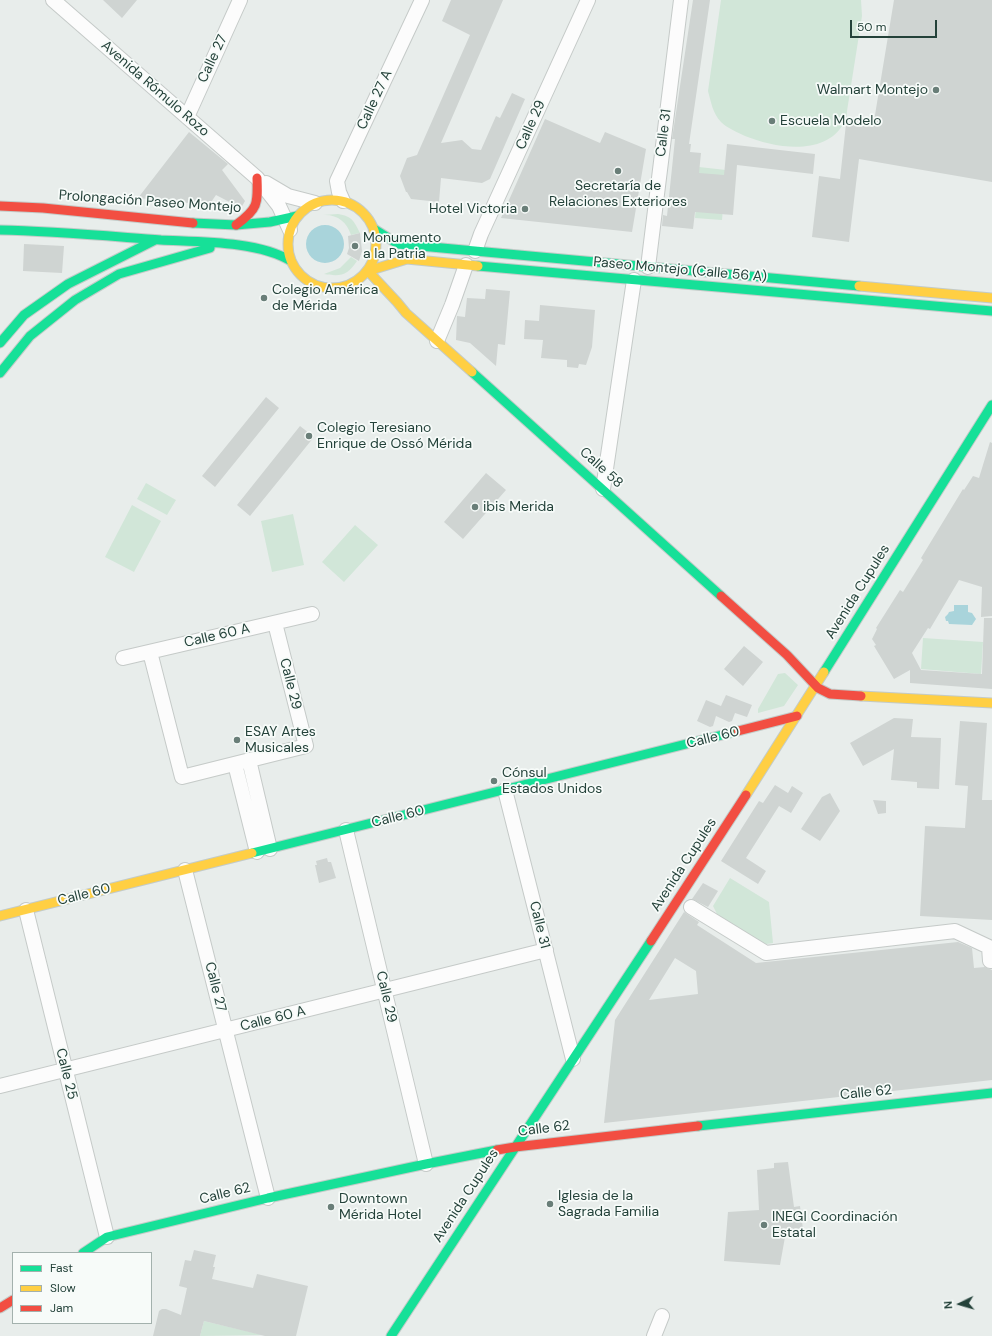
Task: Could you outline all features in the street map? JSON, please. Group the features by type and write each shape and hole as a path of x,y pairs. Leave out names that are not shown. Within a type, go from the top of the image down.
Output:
{"main road":[{"path":"236,225 248,217 256,207 258,194 257,178"},
{"path":"325,200 343,200 353,204 362,211 369,220 374,229 376,249 372,264 368,271 360,279 350,285 329,289 310,283 296,270 291,261 288,242 291,222 305,208 315,203 325,200"},
{"name":"Prolongación Paseo Montejo","path":"0,206 43,208 190,223 236,225 291,222"},
{"path":"0,344 24,315 68,284 190,223"},
{"name":"Paseo Montejo (Calle 56 A)","path":"374,229 398,244 991,297"},
{"path":"0,230 41,231 224,244 269,251 282,255 291,261"},
{"path":"90,272 106,257 107,249 104,239 100,236"},
{"path":"0,373 30,336 75,300 118,274 224,244"},
{"name":"Paseo Montejo (Calle 56 A)","path":"368,271 407,259 991,312"},
{"name":"Calle 58","path":"368,271 406,313 787,655 816,686"},
{"name":"Avenida Cupules","path":"391,1336 687,887 816,686 992,405"},
{"path":"816,686 823,692 830,694 992,703"},
{"name":"Calle 60","path":"0,916 797,716"},
{"name":"Calle 62","path":"107,1237 268,1198 426,1164 515,1147 992,1093"},
{"path":"84,1252 107,1237"},
{"path":"0,1308 12,1301"}],"street":[{"name":"Avenida Rómulo Rozo","path":"53,0 257,178 291,222"},
{"name":"Calle 27","path":"187,117 240,0"},
{"name":"Calle 27 A","path":"343,200 339,192 337,181 422,0"},
{"name":"Calle 29","path":"475,251 481,234 588,0"},
{"name":"Calle 31","path":"648,267 681,0"},
{"name":"Avenida Rómulo Rozo","path":"257,178 288,196 315,203"},
{"path":"437,341 466,265"},
{"path":"603,489 634,280"},
{"name":"Calle 60 A","path":"123,658 312,614"},
{"name":"Calle 29","path":"242,762 306,746 275,623"},
{"path":"150,652 182,777 242,762"},
{"path":"242,762 270,849"},
{"path":"242,762 256,852"},
{"name":"Calle 31","path":"505,790 573,1059"},
{"name":"Calle 29","path":"346,830 426,1164"},
{"name":"Calle 27","path":"185,870 268,1198"},
{"path":"691,907 766,953 955,931 989,948 990,962 992,961"},
{"name":"Calle 25","path":"26,910 107,1237"},
{"name":"Calle 60 A","path":"0,1086 546,950"},
{"path":"654,1336 662,1316"}],"green space":[{"path":"721,0 861,0 862,16 847,116 836,134 825,141 812,145 799,147 784,146 770,144 745,136 732,130 718,119 708,91"},
{"path":"699,167 726,170 722,220 695,218"},
{"path":"338,214 350,218 360,233 351,235 347,226 337,217 323,215"},
{"path":"351,257 357,261 354,266 344,274 324,274 340,268"},
{"path":"146,483 176,500 167,515 137,499"},
{"path":"132,505 161,521 134,572 105,557"},
{"path":"293,514 304,565 272,572 261,521"},
{"path":"355,525 378,545 344,582 322,562"},
{"path":"923,638 983,642 981,674 921,669"},
{"path":"785,673 798,685 784,706 758,713 758,709 778,674"},
{"path":"730,878 769,902 773,943 760,945 717,914 713,906"},
{"path":"204,1321 263,1335 200,1336"}],"water":[{"path":"321,225 329,225 336,228 341,233 344,244 341,255 336,260 329,263 321,263 314,260 309,255 306,248 306,240 309,233 314,228"},
{"path":"954,605 968,605 968,612 972,613 976,619 972,625 949,624 948,621 946,621 945,617 949,612 954,611"}],"building":[{"path":"103,0 137,0 122,18"},
{"path":"451,0 503,0 441,143 462,140 472,149 481,150 496,116 500,118 512,93 525,99 490,179 482,183 441,178 439,202 411,199 406,192 400,176 407,158 417,155 470,35 442,21"},
{"path":"693,0 710,0 689,144 691,144 690,152 701,153 699,173 724,175 727,144 815,154 813,174 737,165 733,215 695,212 693,229 662,226 663,215 667,216 675,139 672,139"},
{"name":"Walmart Montejo","path":"894,0 992,0 992,182 859,159 849,242 812,237 819,176 840,179 846,124 873,127"},
{"path":"545,119 600,143 605,132 646,149 632,232 501,218"},
{"path":"189,132 228,164 222,170 245,201 241,208 216,195 209,205 138,198"},
{"path":"360,233 362,251 359,261 347,254 349,248 348,236"},
{"path":"24,244 64,246 62,273 23,271"},
{"path":"486,289 510,291 505,345 498,344 496,366 470,343 456,340 457,316 465,317 467,298 485,299"},
{"path":"540,305 595,310 592,347 586,365 579,364 578,368 567,367 567,360 541,358 543,340 524,339 525,320 539,321"},
{"path":"266,397 279,408 215,487 202,476"},
{"path":"300,426 314,437 250,516 237,505"},
{"path":"990,442 992,443 992,616 981,617 982,587 959,580 930,629 928,628 912,653 921,670 982,674 984,618 992,618 992,689 910,683 910,670 894,679 874,646 876,645 872,639 877,629 876,628 900,590 903,592 923,560 921,558 963,489 964,490 973,476 979,478"},
{"path":"486,473 506,490 463,539 444,522"},
{"path":"744,646 763,662 743,686 724,669"},
{"path":"726,695 752,705 747,717 735,713 732,721 729,722 716,716 713,726 710,727 697,721 706,700 721,706"},
{"path":"894,718 913,719 911,737 941,738 939,789 917,788 917,782 891,780 894,749 863,766 850,743"},
{"path":"960,721 987,723 982,800 992,800 992,920 920,916 925,826 965,828 968,786 955,785"},
{"path":"775,785 788,793 792,786 803,793 791,813 779,806 746,858 766,871 758,884 721,861 759,801 763,803"},
{"path":"830,793 840,811 820,841 801,829 822,797"},
{"path":"873,800 886,801 886,813 878,814"},
{"path":"327,858 328,862 331,862 336,878 319,883 315,865 317,865 316,861"},
{"path":"703,883 718,891 708,907 692,899"},
{"path":"684,912 699,922 697,925 756,963 958,942 972,948 974,968 985,967 992,970 992,1080 604,1123 615,1020","holes":["675,958 696,971 698,994 649,1000"]},
{"name":"INEGI Coordinación Estatal","path":"788,1162 794,1207 800,1206 804,1237 785,1237 780,1265 724,1261 728,1212 759,1210 757,1170 774,1168 774,1163"},
{"path":"194,1250 216,1255 212,1279 253,1288 257,1274 308,1286 296,1336 265,1336 204,1321 200,1336 153,1336 159,1311 166,1309 181,1315 187,1288 179,1286 185,1260 191,1261"}],"traffic: fast":[{"path":"193,223 236,225 270,222 297,216"},
{"path":"374,229 398,244 859,286"},
{"path":"0,230 211,242 246,246 278,254 291,261"},
{"path":"0,343 24,315 68,284 155,240"},
{"path":"0,373 30,336 75,300 119,274 210,248"},
{"path":"478,266 992,311"},
{"path":"472,372 721,596"},
{"path":"824,672 992,405"},
{"path":"252,853 738,731"},
{"path":"391,1336 651,941"},
{"path":"698,1126 992,1093"},
{"path":"84,1252 107,1237 268,1198 497,1150"}],"traffic: slow":[{"path":"323,200 341,200 357,207 369,219 376,235 376,244 376,253 369,269 357,281 341,288 323,288 307,281 295,269 288,253 288,235 295,219 307,207 323,200"},
{"path":"472,372 406,313 368,271 407,259 478,266"},
{"path":"859,286 992,298"},
{"path":"746,795 824,672"},
{"path":"861,696 992,703"},
{"path":"0,916 252,853"}],"traffic: jam":[{"path":"236,225 253,210 257,200 257,178"},
{"path":"0,206 43,208 193,223"},
{"path":"721,596 787,655 818,688 830,694 861,696"},
{"path":"738,731 797,716"},
{"path":"651,941 746,795"},
{"path":"497,1150 698,1126"},
{"path":"0,1308 12,1301"}],"place":[{"name":"Walmart Montejo","path":"936,90"},
{"name":"Escuela Modelo","path":"772,121"},
{"name":"Secretaría de Relaciones Exteriores","path":"618,171"},
{"name":"Hotel Victoria","path":"525,209"},
{"name":"Monumento a la Patria","path":"355,246"},
{"name":"Colegio América de Mérida","path":"264,298"},
{"name":"Colegio Teresiano Enrique de Ossó Mérida","path":"309,436"},
{"name":"ibis Merida","path":"475,507"},
{"name":"ESAY Artes Musicales","path":"237,740"},
{"name":"Cónsul Estados Unidos","path":"494,781"},
{"name":"Iglesia de la Sagrada Familia","path":"550,1204"},
{"name":"Downtown Mérida Hotel","path":"331,1207"},
{"name":"INEGI Coordinación Estatal","path":"764,1225"}]}
